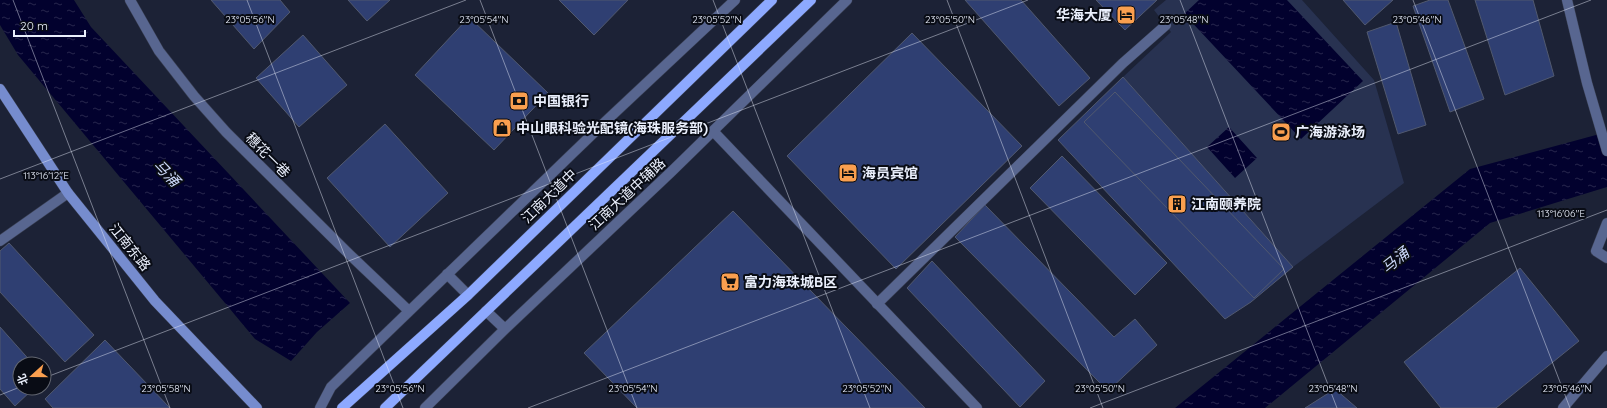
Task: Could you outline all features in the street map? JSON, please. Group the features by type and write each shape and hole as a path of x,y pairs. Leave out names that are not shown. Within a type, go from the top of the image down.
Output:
{"main road":[{"name":"江南大道中","path":"342,408 468,295 772,0"},
{"path":"385,408 811,0"}],"street":[{"name":"穗花一巷","path":"130,0 159,51 194,96 222,127 290,196 409,311"},
{"path":"320,408 331,387 447,274 735,0"},
{"name":"江南大道中辅路","path":"425,408 847,0"},
{"path":"1567,0 1587,83 1607,151"},
{"path":"877,304 1123,62 1166,25"},
{"name":"江南东路","path":"0,88 68,193 155,301 257,408"},
{"path":"713,131 977,408"},
{"path":"0,241 68,193"},
{"path":"1607,224 1596,251 1607,258"},
{"path":"447,274 468,295"},
{"path":"486,311 505,329"},
{"path":"1563,408 1607,356"}],"shaded area":[{"name":"广海游泳场","path":"1166,0 1302,0 1374,80 1404,183 1293,267 1123,77 1171,32 1154,10"}],"water":[{"name":"马涌","path":"0,0 74,0 91,27 350,303 317,332 291,361 255,339 18,55 0,25"},
{"path":"1199,0 1287,0 1363,81 1301,139 1184,14"},
{"path":"1229,127 1257,158 1235,178 1207,147"},
{"name":"马涌","path":"1607,132 1607,187 1490,223 1265,408 1175,408 1470,169"}],"building":[{"path":"211,0 280,0 290,12 254,49"},
{"path":"348,0 390,0 367,21"},
{"path":"559,0 628,0 594,35"},
{"path":"965,0 1021,0 1090,78 1059,106"},
{"name":"华海大厦","path":"1096,0 1157,0 1125,30"},
{"path":"1343,0 1393,0 1365,25"},
{"path":"1430,0 1448,0 1484,99 1450,112 1413,6"},
{"path":"1475,0 1533,0 1554,76 1505,95"},
{"path":"469,17 548,93 494,150 415,75"},
{"path":"1396,22 1426,125 1398,134 1367,32"},
{"path":"912,33 1022,146 896,269 787,156"},
{"path":"303,35 347,85 299,127 256,78"},
{"name":"江南颐养院","path":"1123,77 1293,267 1251,302 1225,319 1058,140"},
{"path":"1115,92 1284,269 1254,298 1084,122"},
{"path":"385,124 448,193 390,247 327,178"},
{"path":"1062,156 1167,263 1135,295 1030,188"},
{"path":"985,205 1114,337 1135,319 1157,345 1108,391 955,237"},
{"name":"富力海珠城B区","path":"733,211 925,408 637,408 584,353"},
{"path":"9,243 94,335 65,362 0,292 0,251"},
{"path":"932,261 1045,381 1020,407 907,288"},
{"path":"1520,268 1579,341 1496,408 1441,408 1404,362"},
{"path":"0,327 26,356 12,356 12,396 26,396 15,406 0,389"},
{"path":"105,340 170,408 53,408 45,399 48,396 52,396 52,392"},
{"path":"1335,389 1357,408 1305,408"}],"place":[{"name":"华海大厦","path":"1126,15"},
{"name":"中国银行","path":"519,101"},
{"name":"中山眼科验光配镜(海珠服务部)","path":"502,128"},
{"name":"广海游泳场","path":"1281,132"},
{"name":"海员宾馆","path":"848,173"},
{"name":"江南颐养院","path":"1177,204"},
{"name":"富力海珠城B区","path":"730,282"}]}
